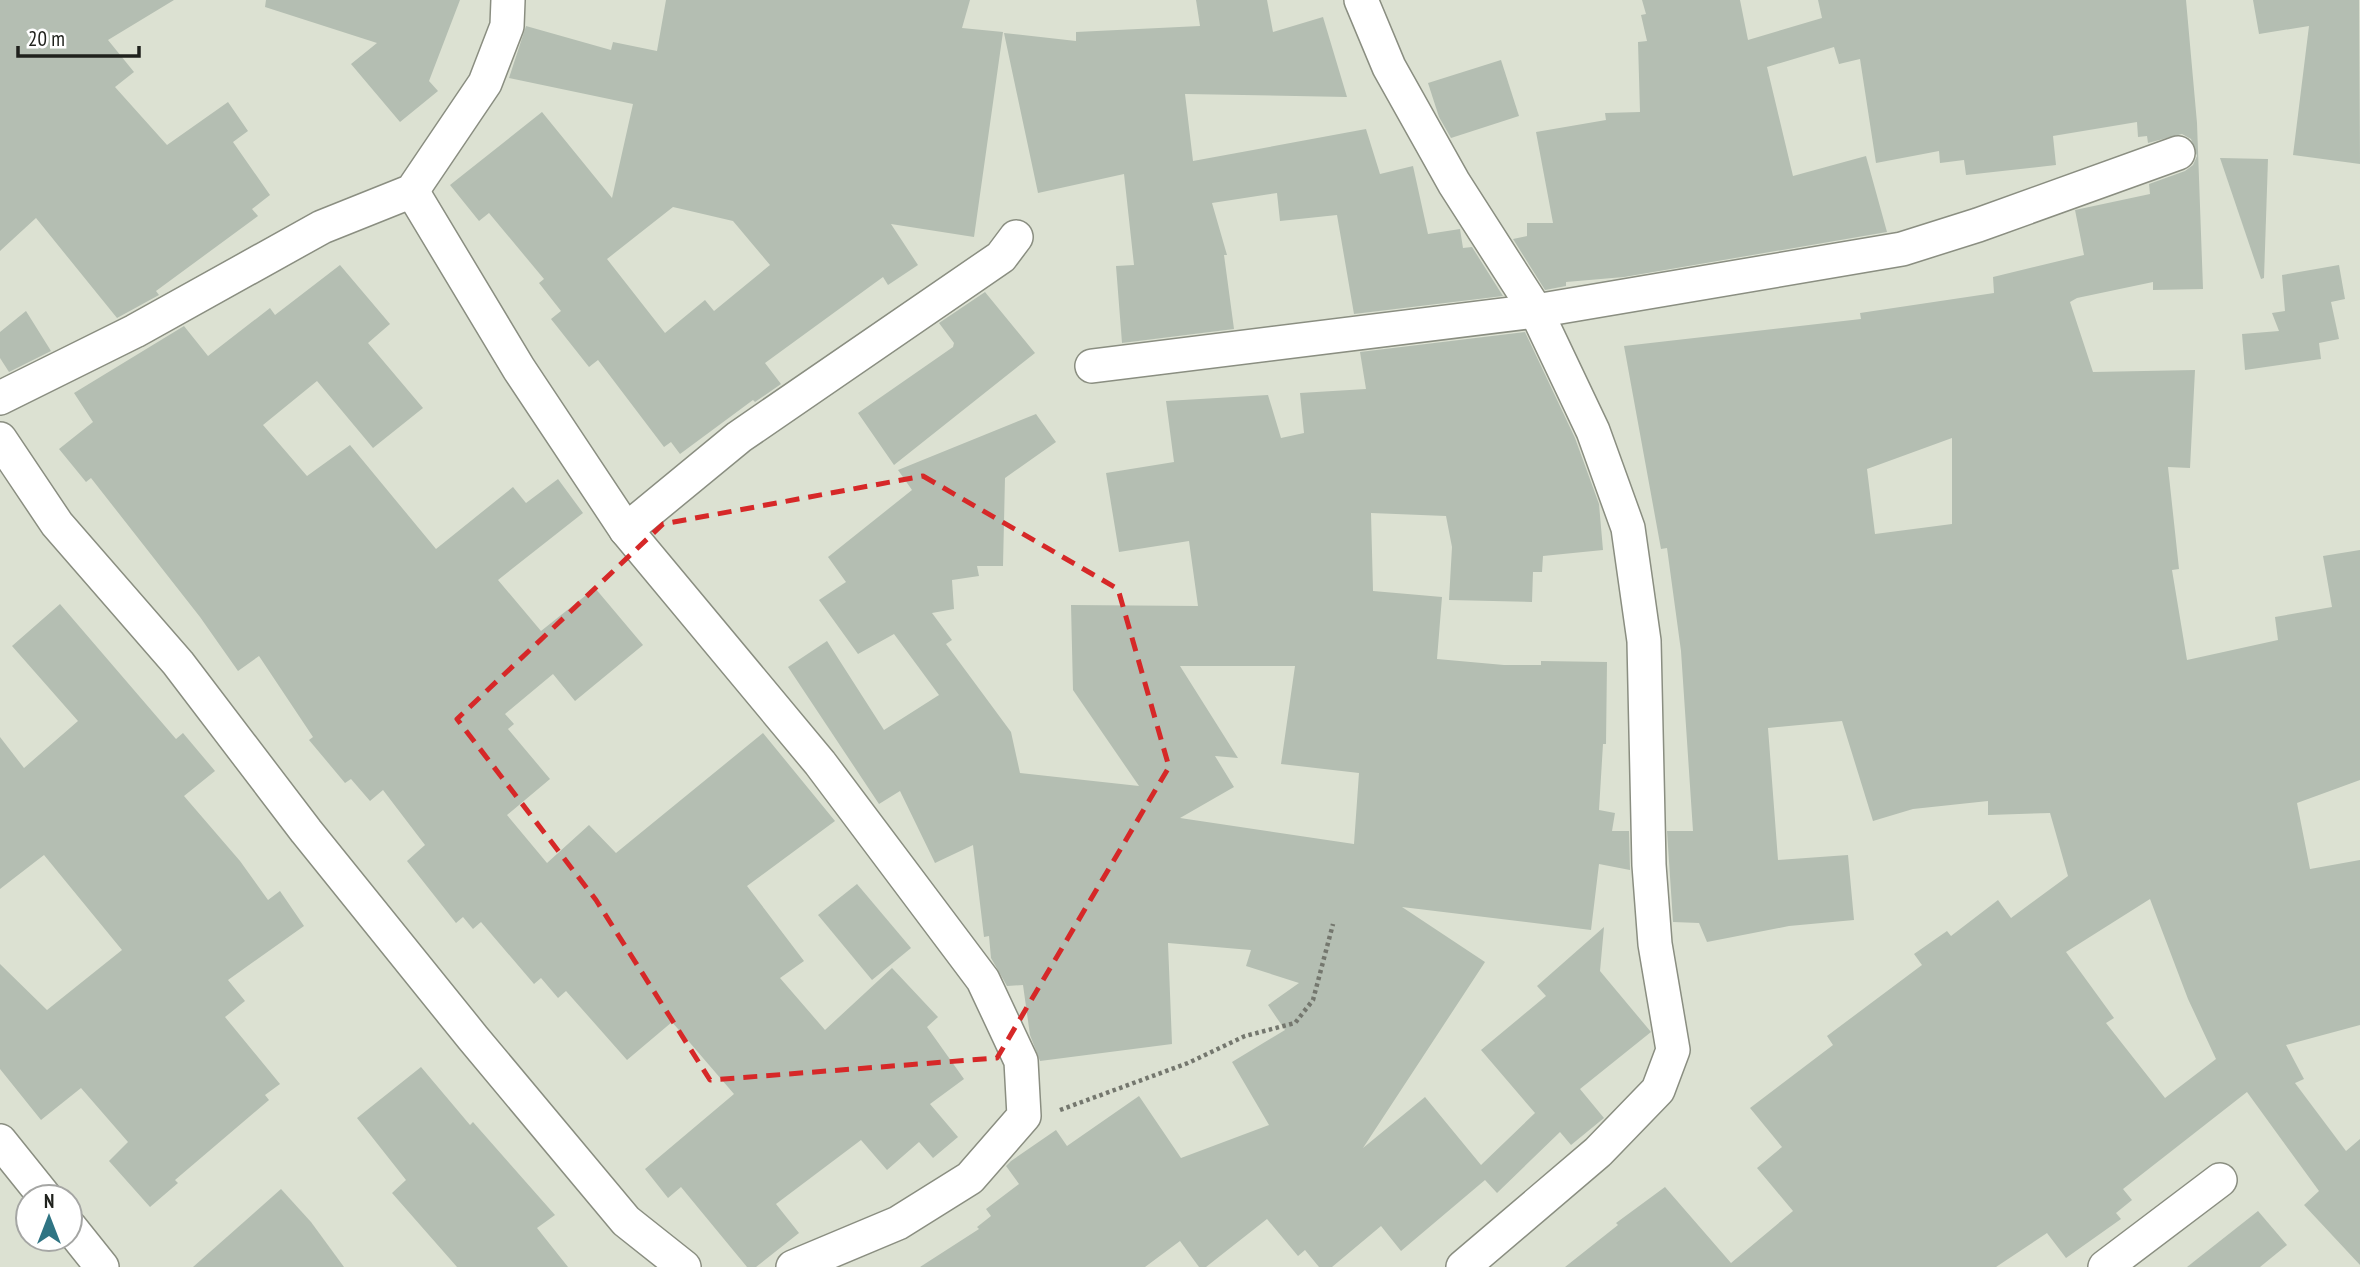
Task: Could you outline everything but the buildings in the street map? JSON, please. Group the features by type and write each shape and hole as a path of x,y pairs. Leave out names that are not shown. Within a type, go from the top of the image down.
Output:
{"street":[{"path":"0,398 135,331 322,227 412,191 485,83 507,26 508,0"},
{"path":"1361,0 1389,67 1454,183 1536,311 1593,431 1628,528 1644,641 1649,865 1655,944 1673,1050 1658,1090 1598,1153 1463,1267"},
{"path":"1092,366 1536,311 1902,249 1978,225 2178,153"},
{"path":"412,191 519,369 626,530 820,763 983,980 1021,1061 1024,1116 970,1178 898,1223 793,1267"},
{"path":"626,530 750,430 1001,257 1016,237"},
{"path":"0,439 57,524 178,663 306,831 481,1048 626,1221 684,1267"},
{"path":"0,1141 34,1183"},
{"path":"2105,1267 2220,1180"},
{"path":"84,1244 102,1267"}],"path":[{"path":"1024,1116 1060,1110 1188,1063 1245,1036 1294,1023 1313,1000 1332,923"}],"highlighted area":[{"path":"923,476 1118,589 1169,767 997,1058 710,1080 596,900 457,719 663,524"}]}
